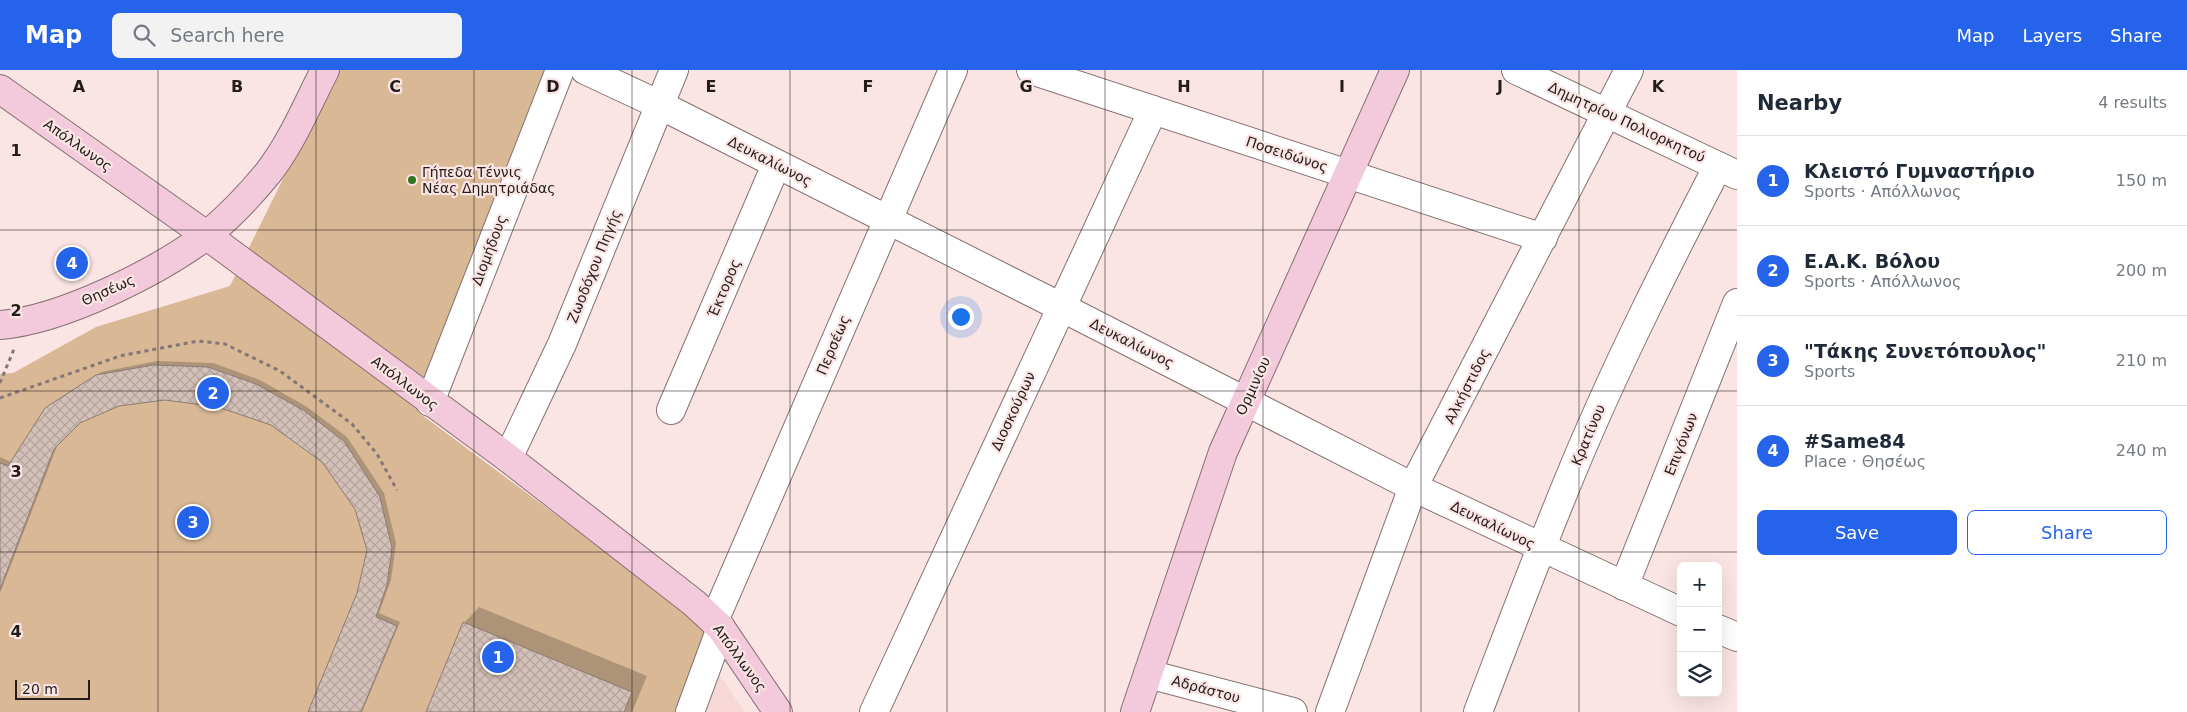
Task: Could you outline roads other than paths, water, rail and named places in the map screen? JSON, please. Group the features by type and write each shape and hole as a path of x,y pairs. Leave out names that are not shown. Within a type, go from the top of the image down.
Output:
{"street":[{"name":"Θησέως","path":"0,325 49,314 107,292 144,274 206,235 246,197 279,157 325,70"},
{"name":"Διομήδους","path":"430,402 560,70"},
{"name":"Δευκαλίωνος","path":"585,70 660,105 1413,487 1677,610"},
{"name":"Ζωοδόχου Πηγής","path":"508,458 562,344 674,70"},
{"name":"Περσέως","path":"690,712 717,624 952,70"},
{"name":"Ποσειδώνος","path":"1031,70 1543,238"},
{"name":"Ορμινίου","path":"1135,712 1223,452 1395,70"},
{"name":"Δημητρίου Πολιορκητού","path":"1516,70 1728,170"},
{"name":"Αλκήστιδος","path":"1330,712 1413,487 1629,70"},
{"name":"Απόλλωνος","path":"0,89 206,235 508,458 717,624 778,712"},
{"name":"Διοσκούρων","path":"874,712 1153,110"},
{"name":"Έκτορος","path":"671,410 776,165"},
{"name":"Κρατίνου","path":"1478,712 1579,456 1619,365 1667,264 1728,170"},
{"name":"Επιγόνων","path":"1624,586 1727,358 1737,302"},
{"path":"1722,631 1737,637"},
{"name":"Αδράστου","path":"1148,674 1294,712"}],"place":[{"name":"Γήπεδα Τέννις Νέας Δημητριάδας","path":"412,180"},
{"name":"#Same84","path":"72,263"},
{"name":"Ε.Α.Κ. Βόλου","path":"213,393"},
{"name":"\"Τάκης Συνετόπουλος\"","path":"193,522"},
{"name":"Κλειστό Γυμναστήριο","path":"498,657"}]}
